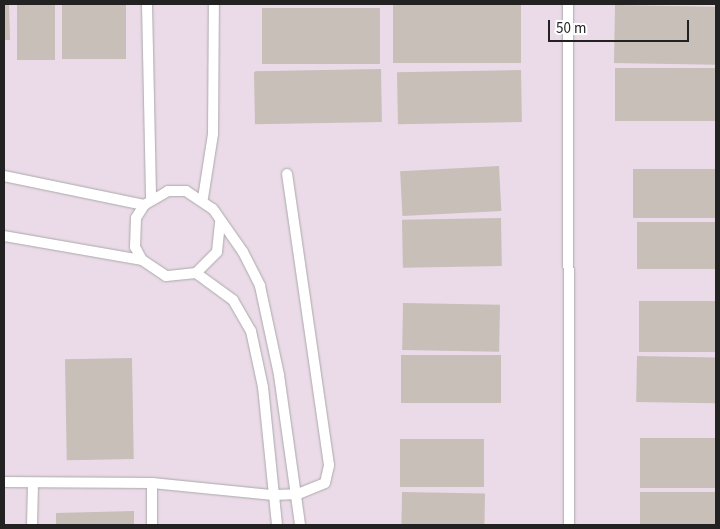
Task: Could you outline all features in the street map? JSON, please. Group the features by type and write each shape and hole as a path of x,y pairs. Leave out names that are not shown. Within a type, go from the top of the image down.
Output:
{"lane":[{"path":"142,260 133,232 148,202 147,4"},
{"path":"203,198 213,134 214,4"},
{"path":"568,4 569,525"},
{"path":"4,482 152,483 273,495 298,494 325,483 330,473 287,174"},
{"path":"4,176 148,202 168,191 186,191 203,198 243,252 260,286 298,494 300,525"},
{"path":"4,236 142,260 166,276 196,273 217,252 220,222"},
{"path":"196,273 233,300 251,331 263,387 277,525"},
{"path":"32,483 32,525"},
{"path":"152,483 152,525"}],"shaded area":[{"path":"4,4 716,4 716,525 4,525"}],"building":[{"path":"4,4 9,4 10,40 4,40"},
{"path":"17,4 55,4 55,60 17,60"},
{"path":"62,4 126,4 126,59 62,59"},
{"path":"393,5 521,5 521,63 393,63"},
{"path":"615,5 716,7 715,65 614,63"},
{"path":"262,8 380,8 380,64 262,64"},
{"path":"615,68 716,68 716,121 615,121"},
{"path":"381,69 382,122 255,124 254,71"},
{"path":"521,70 522,122 398,124 397,72"},
{"path":"499,166 501,211 402,216 400,171"},
{"path":"633,169 716,169 716,218 633,218"},
{"path":"501,218 502,266 403,268 402,220"},
{"path":"637,222 716,222 716,269 637,269"},
{"path":"639,301 716,301 716,352 639,352"},
{"path":"403,303 500,305 499,352 402,350"},
{"path":"401,355 501,355 501,403 401,403"},
{"path":"637,356 716,357 715,403 636,402"},
{"path":"132,358 134,459 67,460 65,359"},
{"path":"640,438 716,438 716,488 640,488"},
{"path":"400,439 484,439 484,487 400,487"},
{"path":"402,492 485,493 484,525 401,525"},
{"path":"640,492 716,492 716,525 640,525"},
{"path":"134,511 134,525 56,525 56,513"}]}
